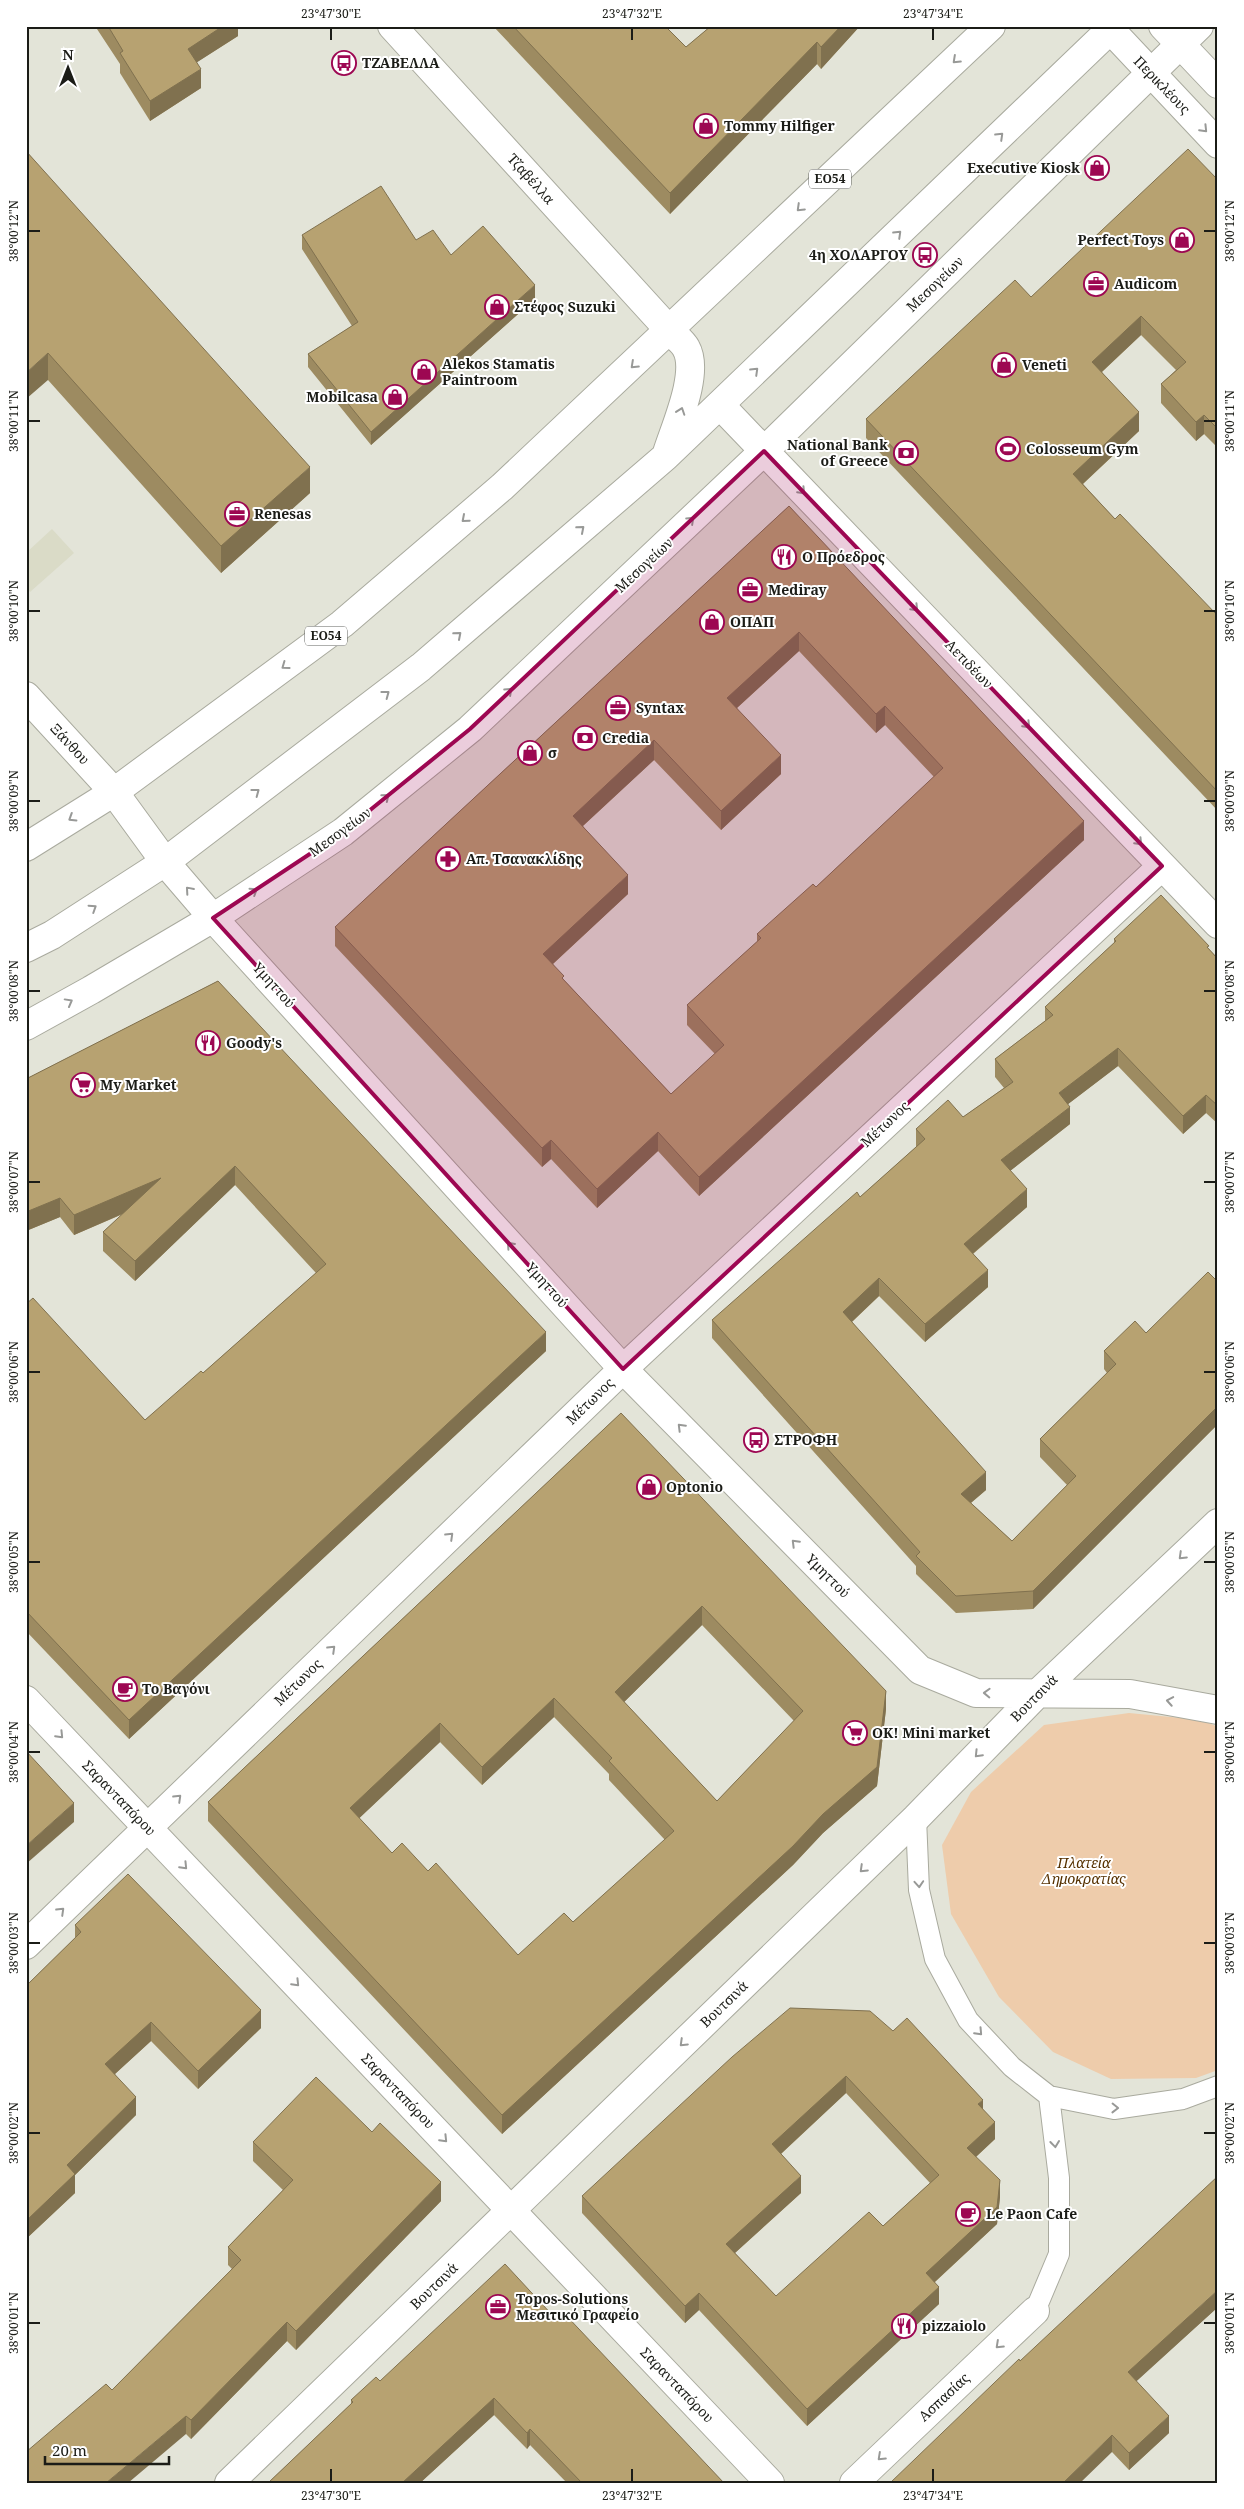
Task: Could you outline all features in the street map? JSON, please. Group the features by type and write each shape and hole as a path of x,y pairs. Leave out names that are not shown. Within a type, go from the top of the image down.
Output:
{"street":[{"name":"Τζαβέλλα","path":"392,26 670,332 686,347 690,362 684,402 665,457"},
{"name":"ΕΟ54","path":"26,847 114,792 342,624 502,487 670,332 991,26"},
{"name":"Περικλέους","path":"1110,28 1218,144"},
{"path":"26,948 52,935 164,862 421,667 665,457 1110,28"},
{"path":"1181,32 1218,84"},
{"name":"Μεσογείων","path":"26,1026 213,918 343,832 470,729 764,451 1150,73 1181,32"},
{"name":"Αετιδέων","path":"720,405 1218,924"},
{"name":"Ξάνθου","path":"26,696 114,792"},
{"name":"Υμηττού","path":"114,792 164,862 213,918 623,1369 920,1670 976,1693 1036,1695 1130,1694 1218,1710"},
{"name":"Μέτωνος","path":"26,1945 623,1369 1162,866"},
{"name":"Βουτσινά","path":"229,2483 916,1818 1036,1695 1218,1523"},
{"name":"Σαρανταπόρου","path":"26,1700 770,2483"},
{"name":"Ασπασίας","path":"854,2483 1035,2311"}],"lane":[{"path":"916,1818 919,1890 935,1959 968,2020 1012,2068 1050,2096 1114,2109 1183,2099 1218,2086"},
{"path":"1035,2311 1059,2254 1059,2178 1050,2096"}],"highlighted area":[{"path":"764,451 1162,866 623,1369 213,918 343,832 470,729"}],"shaded area":[{"path":"52,529 74,553 30,592 26,587 26,553"}],"green space":[{"name":"Πλατεία Δημοκρατίας","path":"1129,1713 1202,1720 1218,1727 1218,2070 1196,2078 1111,2079 1053,2052 999,1997 951,1914 942,1845 971,1792 1044,1725"}],"building":[{"path":"108,26 223,26 188,49 201,69 150,101 120,53 123,51"},
{"path":"513,26 665,26 686,47 711,26 841,26 821,47 817,42 670,193"},
{"path":"1188,149 1218,180 1218,429 1204,415 1196,422 1161,384 1186,362 1141,316 1092,362 1139,412 1073,474 1115,519 1120,514 1218,614 1218,792 866,419 1015,280 1031,297"},
{"path":"26,151 310,467 221,546 48,353 26,373"},
{"path":"381,186 416,240 433,230 451,255 483,226 535,285 371,432 308,354 358,322 302,235"},
{"path":"789,506 1084,821 699,1177 658,1132 597,1189 551,1140 542,1148 335,927","holes":["799,632 876,714 885,706 943,768 816,887 813,884 757,934 761,938 687,1005 724,1045 671,1094 562,978 564,976 543,954 628,875 573,816 654,740 721,811 781,755 727,698"]},
{"path":"1161,895 1209,946 1207,947 1218,959 1218,1106 1206,1095 1183,1116 1118,1048 1059,1093 1070,1107 1001,1160 1027,1189 964,1244 988,1270 925,1324 879,1278 843,1312 986,1472 961,1494 1012,1541 1076,1476 1040,1439 1116,1364 1104,1351 1135,1321 1146,1333 1208,1272 1218,1282 1218,1406 1033,1591 956,1596 916,1556 920,1552 712,1320 857,1192 860,1197 925,1139 916,1129 948,1100 963,1117 1013,1082 995,1059 1053,1015 1045,1007 1116,941 1114,939"},
{"path":"218,981 546,1332 129,1720 26,1611 26,1304 33,1298 145,1420 201,1371 203,1373 326,1264 235,1166 135,1261 103,1232 161,1178 74,1215 60,1198 26,1212 26,1079"},
{"path":"621,1413 886,1691 877,1767 823,1814 793,1846 502,2115 208,1802","holes":["702,1606 803,1711 717,1801 615,1692","554,1698 612,1758 609,1761 674,1831 573,1922 564,1913 518,1955 436,1863 428,1871 402,1843 392,1853 350,1808 440,1723 482,1767"]},
{"path":"26,1751 74,1803 26,1846"},
{"path":"128,1874 261,2010 198,2071 151,2022 105,2064 136,2097 67,2165 75,2174 26,2221 26,1986 81,1932 75,1925"},
{"path":"790,2008 870,2011 893,2031 907,2018 983,2100 978,2104 995,2122 967,2148 1000,2180 997,2207 926,2273 939,2287 807,2409 699,2293 685,2306 582,2196 732,2057","holes":["846,2076 939,2175 883,2226 869,2212 776,2296 726,2244 801,2176 772,2144"]},
{"path":"316,2077 372,2132 380,2123 441,2182 296,2331 287,2322 191,2420 186,2416 106,2483 26,2483 26,2452 106,2384 112,2390 241,2260 228,2247 293,2180 253,2142"},
{"path":"1218,2176 1218,2290 1128,2372 1169,2416 1129,2453 1112,2435 1063,2483 890,2483 1019,2359 1020,2361"},
{"path":"505,2264 555,2318 562,2311 724,2483 582,2483 530,2429 527,2433 494,2398 402,2483 268,2483 353,2402 351,2400 376,2377 380,2381"}],"place":[{"name":"ΤΖΑΒΕΛΛΑ","path":"344,63"},
{"name":"Tommy Hilfiger","path":"706,126"},
{"name":"Executive Kiosk","path":"1097,168"},
{"name":"Perfect Toys","path":"1182,240"},
{"name":"4η ΧΟΛΑΡΓΟΥ","path":"925,255"},
{"name":"Audicom","path":"1096,284"},
{"name":"Στέφος Suzuki","path":"497,307"},
{"name":"Veneti","path":"1004,365"},
{"name":"Alekos Stamatis Paintroom","path":"424,372"},
{"name":"Mobilcasa","path":"395,397"},
{"name":"Colosseum Gym","path":"1008,449"},
{"name":"National Bank of Greece","path":"906,453"},
{"name":"Renesas","path":"237,514"},
{"name":"Ο Πρόεδρος","path":"784,557"},
{"name":"Mediray","path":"750,590"},
{"name":"ΟΠΑΠ","path":"712,622"},
{"name":"Syntax","path":"618,708"},
{"name":"Credia","path":"585,738"},
{"name":"σ","path":"530,753"},
{"name":"Απ. Τσανακλίδης","path":"448,859"},
{"name":"Goody's","path":"208,1043"},
{"name":"My Market","path":"83,1085"},
{"name":"ΣΤΡΟΦΗ","path":"756,1440"},
{"name":"Optonio","path":"649,1487"},
{"name":"Το Βαγόνι","path":"125,1689"},
{"name":"OK! Mini market","path":"855,1733"},
{"name":"Le Paon Cafe","path":"968,2214"},
{"name":"Topos-Solutions Μεσιτικό Γραφείο","path":"498,2307"},
{"name":"pizzaiolo","path":"904,2326"}]}
